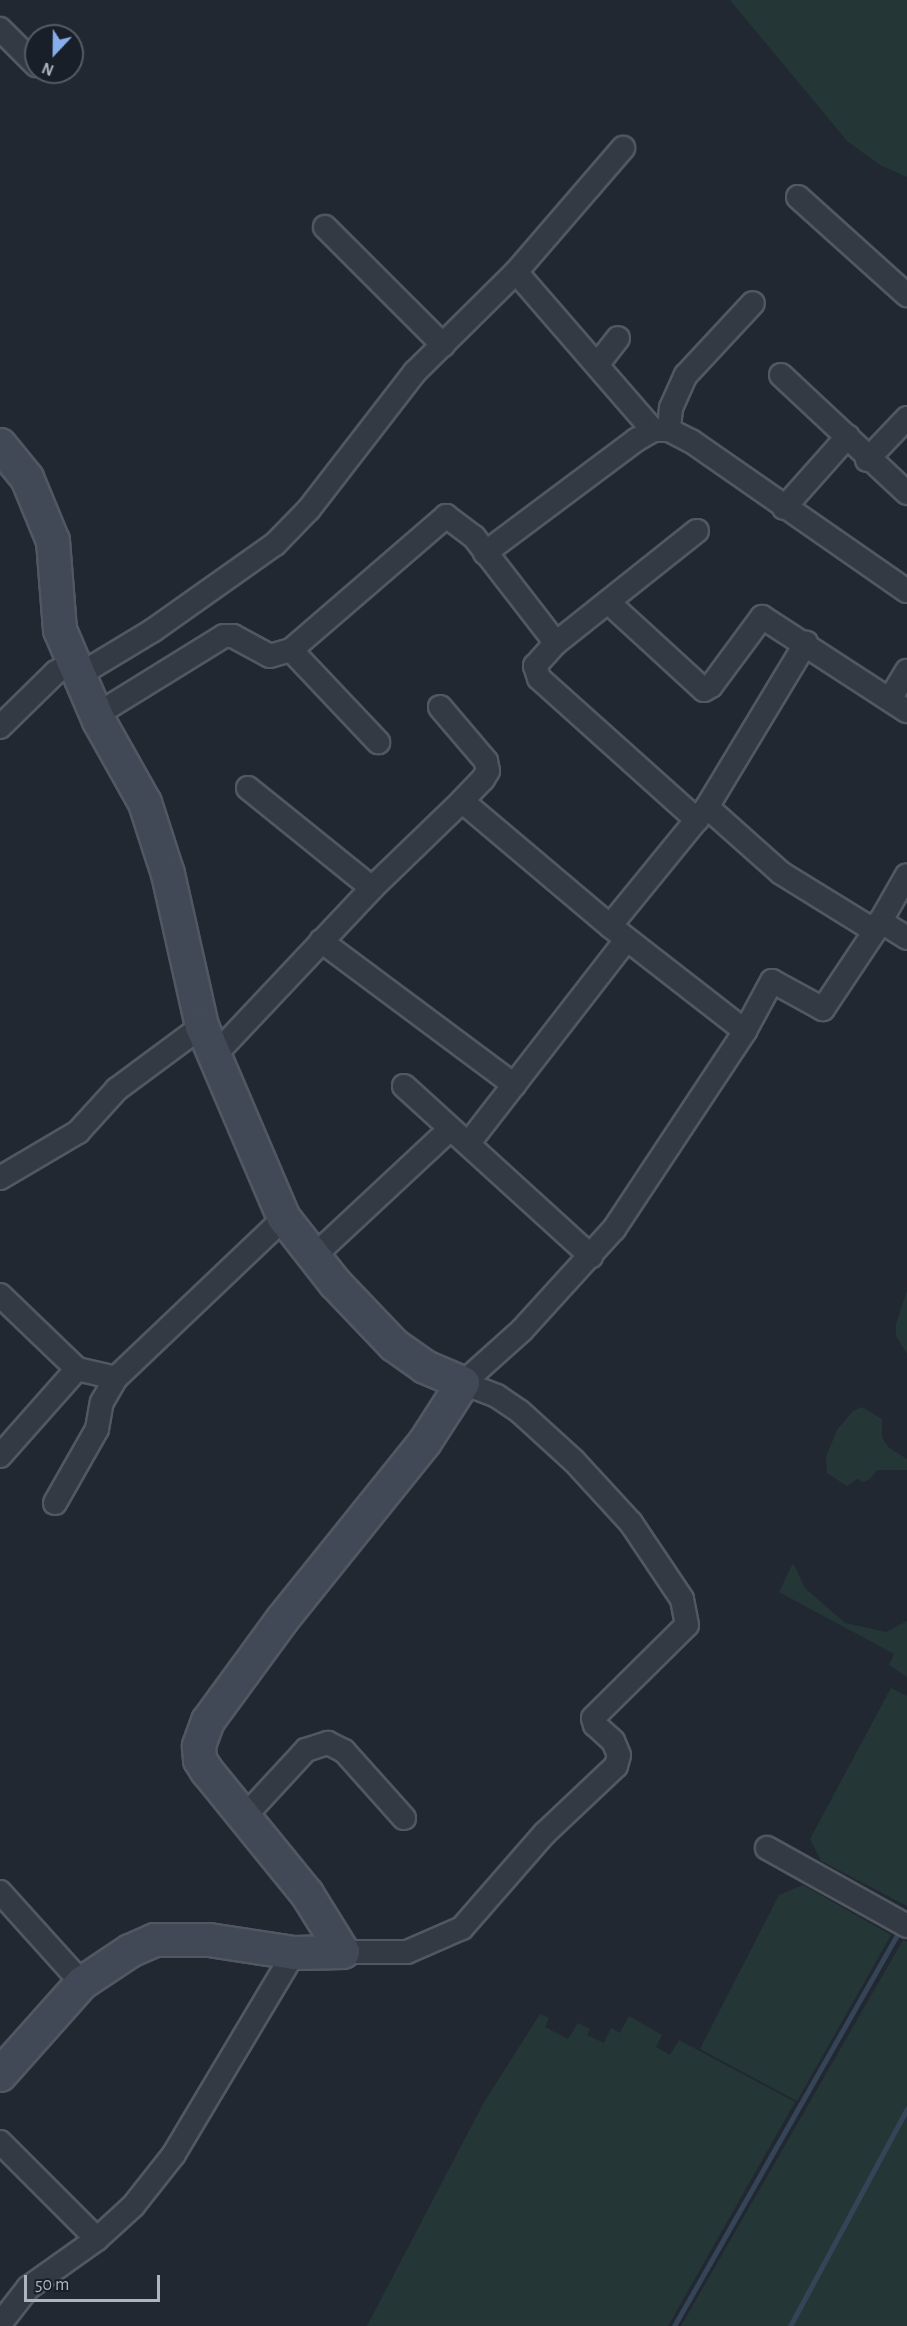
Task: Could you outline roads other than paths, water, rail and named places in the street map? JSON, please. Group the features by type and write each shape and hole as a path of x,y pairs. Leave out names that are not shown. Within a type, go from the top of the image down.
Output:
{"street":[{"path":"0,29 24,53"},
{"path":"0,727 56,672 77,669 152,631 275,543 309,509 416,372 516,272 623,148"},
{"path":"798,197 907,295"},
{"path":"325,226 443,345"},
{"path":"516,272 597,365 661,430 784,508 907,591"},
{"path":"485,553 661,430 686,375 753,303"},
{"path":"597,365 618,338"},
{"path":"781,375 848,436 867,460 907,493"},
{"path":"867,460 904,427"},
{"path":"784,508 848,436"},
{"path":"0,445 27,478 53,541 60,630 96,715 146,803 168,874 202,1026 213,1057 284,1218 314,1256 394,1345 425,1367 497,1396 519,1411 574,1461 631,1523 682,1599 687,1625 593,1719 602,1733 613,1741 619,1755 616,1766 544,1834 462,1928 407,1952 294,1953 209,1941 155,1940 130,1951 82,1983 4,2063"},
{"path":"96,715 224,636 233,636 270,656 291,650 441,517 451,518 461,525 556,643"},
{"path":"697,531 556,643 537,661 539,678 702,813 781,873 877,926 907,938"},
{"path":"608,602 704,690 711,686 760,618 806,643 898,705 907,671"},
{"path":"468,1144 514,1084 702,813 806,643"},
{"path":"291,650 378,742"},
{"path":"213,1057 372,888 483,779 488,771 486,761 440,707"},
{"path":"248,788 372,888"},
{"path":"462,801 618,933 746,1031"},
{"path":"343,1952 307,1894 200,1760 199,1746 208,1721 282,1620 425,1442 463,1383 522,1329 614,1229 746,1031 772,981 823,1009 907,875"},
{"path":"321,941 514,1084"},
{"path":"0,1178 78,1132 117,1089 202,1026"},
{"path":"404,1086 591,1256"},
{"path":"314,1256 450,1129"},
{"path":"55,1503 97,1429 102,1402 116,1378 284,1218"},
{"path":"0,1295 77,1369 116,1378"},
{"path":"0,1456 77,1369"},
{"path":"245,1816 306,1750 328,1743 344,1751 404,1818"},
{"path":"767,1848 903,1924"},
{"path":"0,1892 82,1983"},
{"path":"0,2324 28,2288 96,2239 133,2206 174,2154 294,1953"},
{"path":"0,2142 96,2239"}],"waterway":[{"path":"674,2326 900,1929"},
{"path":"790,2326 907,2109"}]}
